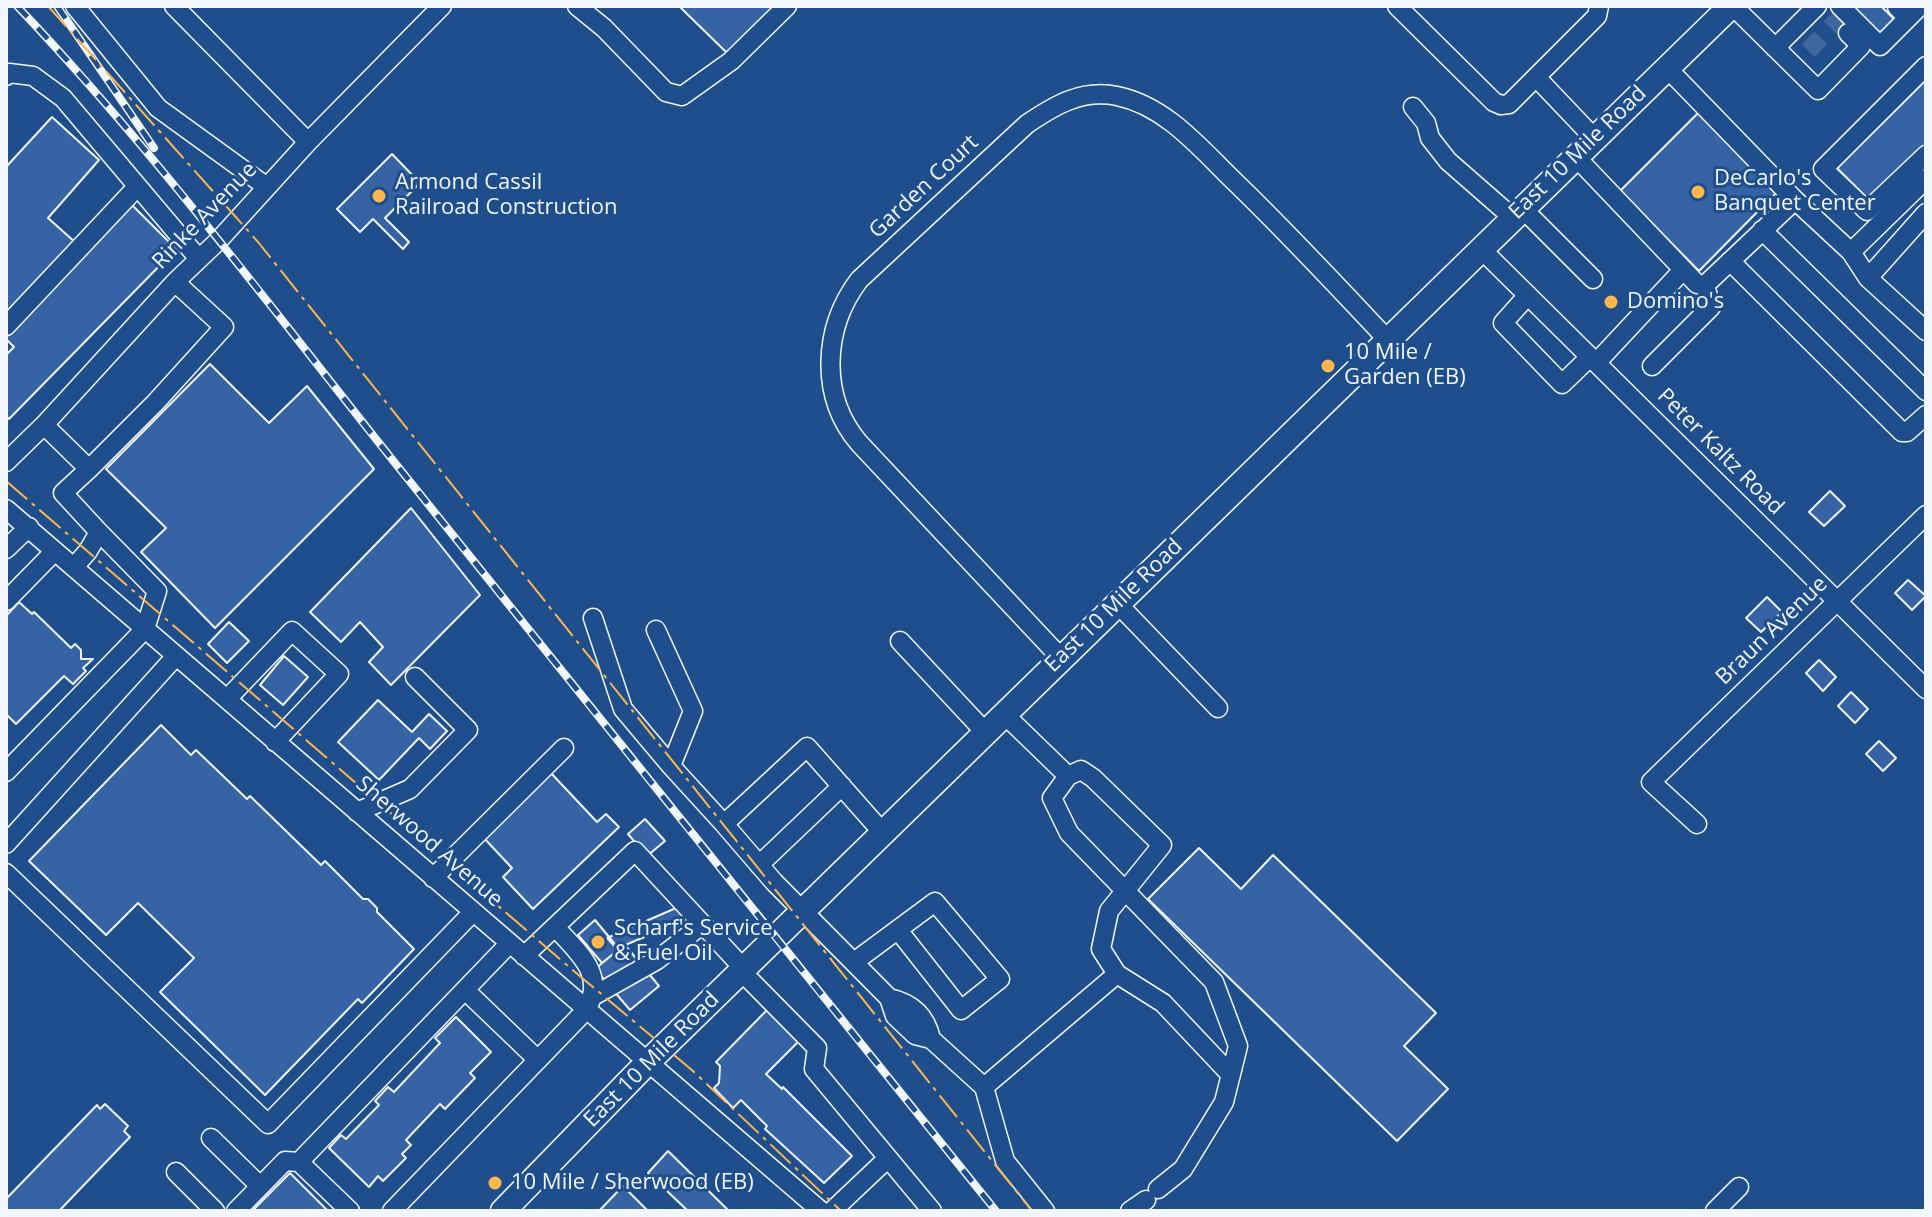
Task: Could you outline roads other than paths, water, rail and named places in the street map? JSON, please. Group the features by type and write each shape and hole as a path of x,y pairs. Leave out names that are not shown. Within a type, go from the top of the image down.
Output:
{"main road":[{"name":"East 10 Mile Road","path":"503,1211 647,1063 1480,248 1732,6"}],"street":[{"path":"75,6 158,108 267,187"},
{"path":"174,6 308,142"},
{"name":"Rinke Avenue","path":"6,462 267,187 422,13 442,6"},
{"path":"577,6 604,28 666,92 682,96 731,61 787,6"},
{"path":"1397,6 1494,102 1501,105 1509,104 1597,16 1599,6"},
{"path":"1732,6 1793,39 1818,90 1828,66 1850,44"},
{"path":"1793,39 1823,11 1880,46 1908,11"},
{"path":"1926,66 1823,169 1867,211 1926,155"},
{"path":"1667,68 1795,200 1851,252 1868,278 1926,331"},
{"path":"6,76 9,73 33,76 63,98 199,259"},
{"path":"1536,77 1594,138"},
{"name":"Garden Court","path":"1061,658 859,443 839,414 832,391 830,355 839,311 859,280 1027,124 1056,104 1089,94 1116,96 1144,105 1176,125 1275,220 1387,339"},
{"path":"1413,107 1426,123 1430,138 1448,161 1517,213 1593,279"},
{"path":"1575,156 1683,270 1701,284 1711,307 1652,366"},
{"path":"1851,252 1926,179"},
{"path":"6,326 137,187"},
{"path":"1701,284 1795,200"},
{"path":"1868,278 1926,213"},
{"path":"1762,230 1926,391"},
{"name":"Peter Kaltz Road","path":"1480,248 1926,689"},
{"path":"1730,261 1902,432 1907,432 1926,415"},
{"path":"1528,295 1503,323 1562,384 1593,360 1683,270"},
{"path":"6,772 145,629 157,591 63,493 155,403 224,327 175,282"},
{"path":"44,425 89,469"},
{"name":"Sherwood Avenue","path":"6,509 516,950 590,1003 647,1063 821,1211"},
{"name":"Braun Avenue","path":"1697,824 1651,782 1926,515"},
{"path":"6,549 29,527"},
{"path":"74,567 99,532"},
{"path":"6,601 55,551"},
{"path":"1117,603 1218,708"},
{"path":"593,618 623,709 759,865 889,998 906,1001 927,1023 931,1039 984,1087 1005,1161 1045,1211"},
{"path":"656,630 693,711 671,766"},
{"path":"227,699 292,631 339,674 275,742"},
{"path":"900,641 986,733"},
{"path":"6,844 176,656"},
{"path":"357,812 410,789 468,730 415,677"},
{"path":"1004,714 1068,776"},
{"path":"724,824 807,747 883,833"},
{"path":"433,878 564,748"},
{"path":"1130,1211 1183,1169 1224,1102 1231,1075 1238,1046 1214,982 1126,889 1069,833 1052,798 1068,776 1081,770 1093,778 1162,845 1126,889 1109,911 1101,949 1117,974 1163,1003 1231,1075"},
{"path":"759,865 842,786"},
{"path":"299,1162 465,990 516,950 555,927 635,851 817,1048 814,1069 932,1211"},
{"path":"6,873 268,1124 473,912"},
{"path":"854,962 935,902 1000,979 961,1010 898,930"},
{"path":"392,1211 590,1003 657,960 703,924"},
{"path":"555,927 581,956 594,978 590,1003"},
{"path":"984,1087 1117,974"},
{"path":"465,990 538,1060"},
{"path":"211,1138 260,1186"},
{"path":"832,1211 888,1158"},
{"path":"236,1211 285,1161 299,1162 350,1211"},
{"path":"176,1172 215,1211"},
{"path":"1715,1211 1739,1187"}],"tunnel":[{"path":"1830,15 1848,33"},
{"path":"1808,38 1826,55"}],"railway":[{"path":"17,6 116,116 211,230 996,1211"},
{"path":"57,6 154,148"}],"place":[{"name":"DeCarlo's Banquet Center","path":"1698,192"},
{"name":"Armond Cassil Railroad Construction","path":"379,196"},
{"name":"Domino's","path":"1611,302"},
{"name":"10 Mile / Garden (EB)","path":"1328,366"},
{"name":"Scharf's Service & Fuel Oil","path":"598,942"},
{"name":"10 Mile / Sherwood (EB)","path":"495,1183"}]}
